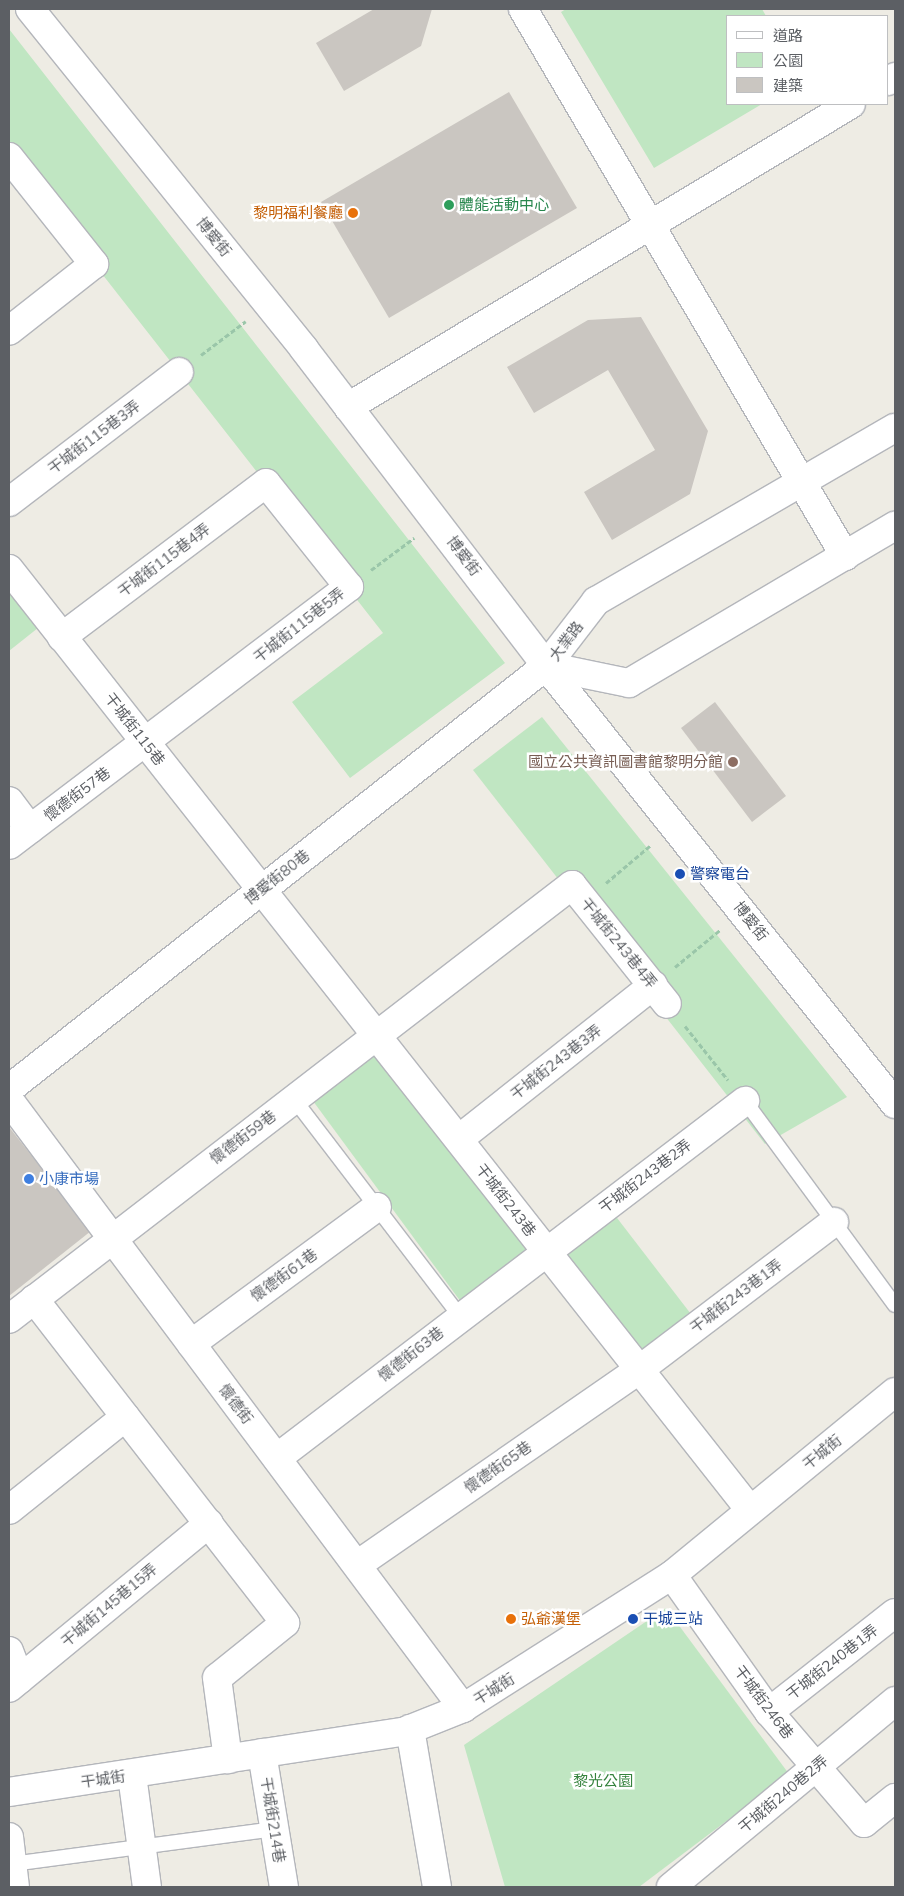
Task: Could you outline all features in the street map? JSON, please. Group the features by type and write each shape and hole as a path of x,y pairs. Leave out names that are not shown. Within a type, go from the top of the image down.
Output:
{"street":[{"name":"博愛街","path":"30,9 268,304 437,521 546,666 676,825 895,1104"},
{"path":"523,9 804,482 845,556"},
{"path":"348,407 849,105"},
{"path":"9,156 94,264 9,331"},
{"name":"干城街115巷3弄","path":"9,502 179,372"},
{"name":"大業路","path":"895,428 596,601 546,666 629,683 895,526"},
{"name":"干城街115巷5弄","path":"145,743 349,587 266,483"},
{"name":"干城街115巷4弄","path":"62,637 266,483"},
{"name":"干城街115巷","path":"9,569 260,890"},
{"name":"博愛街80巷","path":"9,1089 546,666"},
{"name":"懷德街57巷","path":"9,845 145,743"},
{"path":"9,801 30,828"},
{"name":"干城街243巷4弄","path":"375,1036 572,885 660,995"},
{"name":"干城街243巷","path":"260,890 459,1139 750,1510"},
{"name":"干城街243巷3弄","path":"459,1139 660,995"},
{"name":"懷德街59巷","path":"9,1319 111,1237 375,1036"},
{"name":"懷德街","path":"9,1100 463,1708"},
{"name":"干城街243巷2弄","path":"545,1251 745,1101"},
{"name":"懷德街61巷","path":"191,1344 377,1207"},
{"name":"干城街243巷1弄","path":"639,1370 834,1222"},
{"name":"懷德街63巷","path":"277,1458 545,1251"},
{"path":"34,1299 209,1522 285,1623 217,1678 228,1758"},
{"name":"懷德街65巷","path":"357,1565 639,1370"},
{"name":"干城街","path":"9,1792 132,1775 410,1729 463,1708 672,1576 895,1392"},
{"path":"9,1510 125,1417"},
{"name":"干城街145巷15弄","path":"15,1683 209,1522"},
{"name":"干城街246巷","path":"672,1576 769,1712 814,1767 864,1823 895,1798"},
{"name":"干城街240巷1弄","path":"769,1712 895,1613"},
{"path":"9,1651 15,1683"},
{"name":"干城街240巷2弄","path":"671,1887 895,1701"},
{"path":"410,1729 437,1887"},
{"name":"干城街214巷","path":"262,1753 284,1887"},
{"path":"132,1775 147,1887"}],"lane":[{"path":"294,1099 460,1316"},
{"path":"745,1101 895,1305"},
{"path":"12,1863 275,1829"}],"path":[{"path":"179,372 268,304"},
{"path":"349,587 437,521"},
{"path":"585,901 676,825"},
{"path":"660,995 743,911"},
{"name":"干城街243巷4弄","path":"660,995 745,1101"}],"green space":[{"path":"566,9 762,9 765,15 726,15 726,105 760,105 654,168 561,12"},
{"path":"9,29 505,663 350,778 292,702 383,633 9,155"},
{"path":"9,580 43,624 9,651"},
{"path":"542,717 847,1097 765,1144 473,770"},
{"path":"374,1054 531,1246 461,1302 313,1101"},
{"path":"614,1214 694,1318 639,1360 559,1256"},
{"name":"黎光公園","path":"666,1608 789,1774 639,1887 505,1887 464,1745"}],"building":[{"path":"374,9 432,9 421,46 344,91 316,43"},
{"name":"體能活動中心","path":"509,92 577,208 389,318 321,202"},
{"path":"641,317 708,431 690,494 612,540 584,492 655,450 608,370 534,413 507,367 588,320"},
{"name":"國立公共資訊圖書館黎明分館","path":"715,702 786,796 752,822 681,728"},
{"name":"小康市場","path":"9,1127 91,1231 9,1296"}],"place":[{"name":"體能活動中心","path":"449,205"},
{"name":"黎明福利餐廳","path":"353,213"},
{"name":"國立公共資訊圖書館黎明分館","path":"733,762"},
{"name":"警察電台","path":"680,874"},
{"name":"小康市場","path":"29,1179"},
{"name":"弘爺漢堡","path":"511,1619"},
{"name":"干城三站","path":"633,1619"}]}
